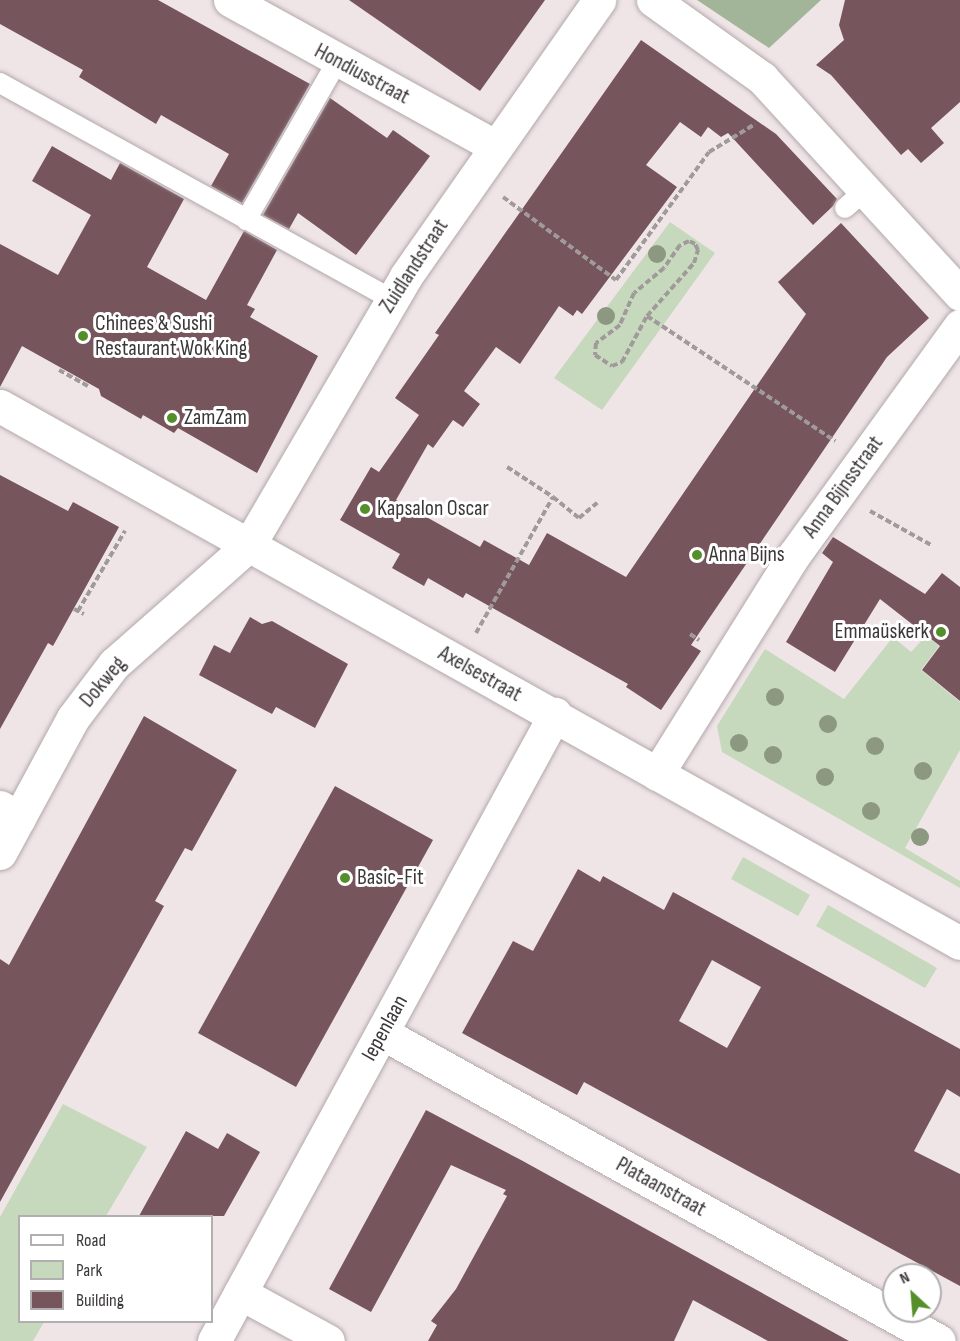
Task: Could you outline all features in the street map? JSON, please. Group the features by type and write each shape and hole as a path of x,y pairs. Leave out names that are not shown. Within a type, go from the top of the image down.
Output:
{"street":[{"name":"Hondiusstraat","path":"230,0 337,62 496,147"},
{"name":"Zuidlandstraat","path":"249,545 391,299 474,176 599,0"},
{"path":"653,0 762,78 787,105 855,199 960,294"},
{"name":"Anna Bijnsstraat","path":"657,774 794,555 960,326"},
{"name":"Axelsestraat","path":"0,406 555,714 657,774 960,943"},
{"name":"Dokweg","path":"0,853 10,813 73,718 114,664 249,545"},
{"name":"Iepenlaan","path":"214,1341 555,714"},
{"name":"Plataanstraat","path":"382,1033 939,1341"},
{"path":"240,1293 328,1341"}],"lane":[{"path":"246,220 337,62"},
{"path":"0,82 391,299"}],"path":[{"path":"474,176 616,280 709,152 787,105"},
{"path":"689,241 695,243 698,250 694,263 647,316 622,362 612,366 596,355 596,343 620,325 634,293 664,268 680,245 689,241"},
{"path":"647,316 841,445"},
{"path":"60,370 88,387"},
{"path":"507,467 554,498 579,518 598,502"},
{"path":"838,494 931,545"},
{"path":"483,620 554,498"},
{"path":"84,614 76,610 125,531"}],"green space":[{"path":"697,0 821,0 769,48"},
{"path":"670,222 715,253 602,410 554,378"},
{"path":"926,636 939,646 921,670 960,702 960,750 905,848 960,881 960,888 722,752 717,726 765,649 844,699 893,637 911,652"},
{"path":"743,857 810,895 798,916 731,879"},
{"path":"828,905 937,968 925,988 816,926"},
{"path":"63,1104 147,1147 107,1215 18,1215 18,1323 43,1323 33,1341 0,1341 0,1217"}],"building":[{"path":"0,0 158,0 310,84 242,203 211,186 229,154 161,115 156,124 79,77 83,70 0,24"},
{"path":"349,0 545,0 480,91"},
{"path":"845,0 960,0 960,102 931,128 944,143 921,163 908,149 901,155 831,75 816,65 844,40 839,25"},
{"path":"641,40 776,134 837,199 833,206 813,225 728,133 721,137 708,127 701,137 680,122 646,165 677,187 582,314 577,310 573,316 559,306 520,364 496,347 464,391 480,404 463,427 453,420 433,448 428,444 396,500 480,547 484,540 529,565 547,533 626,577 806,314 778,282 841,223 929,318 887,357 691,645 701,651 661,710 626,687 628,684 466,593 463,598 428,578 424,586 392,568 400,554 340,520 371,467 379,472 419,415 395,398 439,335 435,333"},
{"path":"330,98 387,138 393,130 430,156 356,255 298,213 289,229 263,215"},
{"path":"52,146 111,180 120,163 184,199 147,267 206,300 244,231 277,250 247,305 255,309 250,317 318,356 257,473 178,428 174,433 143,415 141,419 101,396 99,389 22,346 0,387 0,244 58,275 91,215 32,181"},
{"path":"0,475 68,511 73,502 119,527 53,646 48,643 0,729"},
{"path":"833,537 925,594 942,573 960,587 960,701 922,670 940,646 880,599 835,672 786,642 833,562 822,553"},
{"path":"250,617 262,624 272,621 348,664 315,728 276,707 272,714 199,675 214,645 230,653"},
{"path":"144,716 237,770 192,851 185,848 155,901 164,906 0,1202 0,959 9,965"},
{"path":"335,786 433,840 296,1087 198,1033"},
{"path":"578,869 600,882 603,876 664,910 673,892 960,1049 960,1097 947,1089 914,1151 960,1174 960,1286 942,1276 942,1263 918,1263 584,1082 577,1095 462,1033 513,941 533,951","holes":["712,960 761,987 727,1048 679,1021"]},
{"path":"426,1110 849,1341 768,1341 693,1300 674,1341 428,1341 437,1325 431,1321 456,1289 507,1196 503,1194 506,1190 451,1165 371,1312 329,1289"},
{"path":"186,1131 218,1149 227,1133 260,1152 224,1216 140,1215"}],"place":[{"name":"Chinees & Sushi Restaurant Wok King","path":"83,336"},
{"name":"ZamZam","path":"172,418"},
{"name":"Kapsalon Oscar","path":"365,509"},
{"name":"Anna Bijns","path":"697,555"},
{"name":"Emmaüskerk","path":"941,632"},
{"name":"Basic-Fit","path":"345,878"}]}
